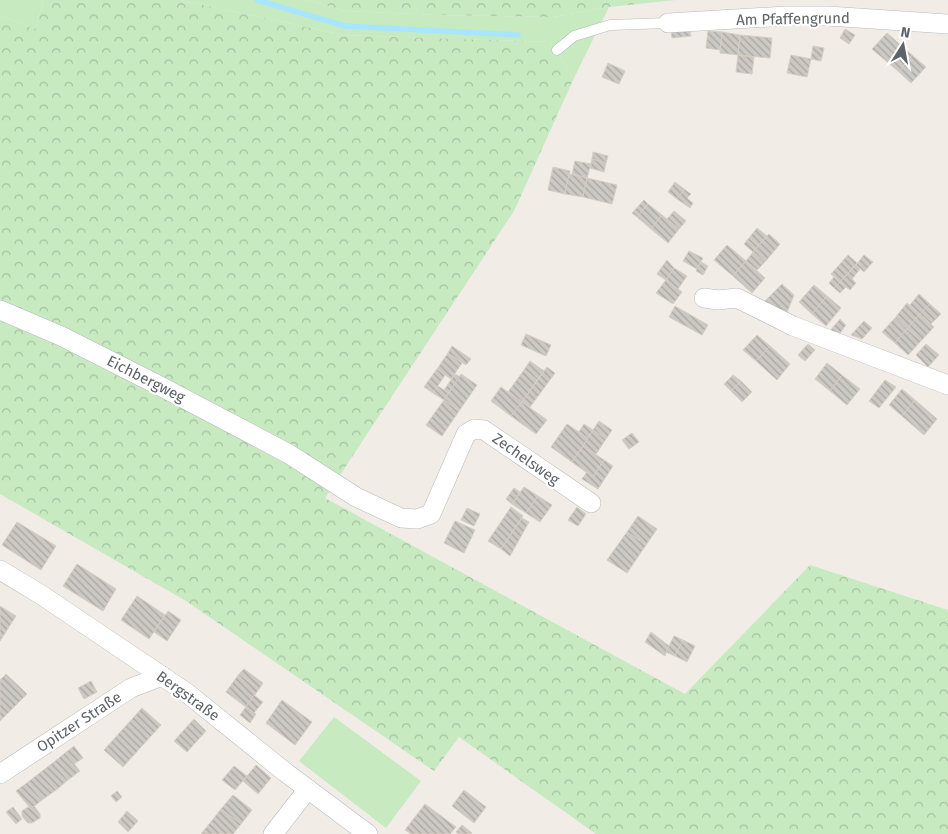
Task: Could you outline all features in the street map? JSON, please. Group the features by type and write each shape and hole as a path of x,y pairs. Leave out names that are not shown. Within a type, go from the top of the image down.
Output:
{"street":[{"name":"Am Pfaffengrund","path":"668,23 786,16 828,16 948,24"},
{"path":"704,298 718,300 737,298 793,326 948,385"},
{"name":"Eichbergweg","path":"0,310 61,336 289,454"},
{"name":"Zechelsweg","path":"289,454 356,497 401,518 417,519 430,514 466,434 474,429 484,430 591,503"},
{"name":"Bergstraße","path":"0,570 40,594 187,693 368,834"},
{"name":"Opitzer Straße","path":"0,774 131,688 162,676"},
{"path":"272,834 308,789"}],"lane":[{"path":"557,50 574,36 610,26 668,23"}],"green space":[{"path":"0,0 44,0 35,29 0,15"},
{"path":"44,0 180,0 344,35 550,42 574,78 514,211 325,498 685,694 810,565 948,610 948,834 596,834 459,737 434,771 186,601 0,494 0,15 35,29"},
{"path":"180,0 308,0 345,11 553,17 609,7 574,78 550,42 344,35"},
{"path":"308,0 676,0 609,7 553,17 345,11"},
{"path":"334,717 421,781 386,828 299,761"}],"building":[{"path":"689,27 691,36 672,38 671,29"},
{"path":"845,29 855,35 849,44 840,38"},
{"path":"708,31 722,32 720,50 706,48"},
{"path":"722,32 740,35 738,55 720,53"},
{"path":"887,33 912,55 899,72 872,49"},
{"path":"740,35 772,38 770,58 738,55"},
{"path":"813,46 824,48 821,61 811,59"},
{"path":"738,55 754,57 752,74 736,72"},
{"path":"791,55 811,59 807,77 787,73"},
{"path":"912,55 926,67 911,83 899,72"},
{"path":"608,63 625,71 619,84 602,77"},
{"path":"593,152 608,156 606,163 592,159"},
{"path":"592,159 606,163 604,172 590,168"},
{"path":"575,161 591,164 587,178 572,174"},
{"path":"553,167 570,171 565,194 548,190"},
{"path":"569,174 587,178 583,197 565,194"},
{"path":"587,178 617,185 612,204 583,197"},
{"path":"675,182 684,189 677,199 668,192"},
{"path":"684,189 691,194 687,198 693,203 690,208 677,199"},
{"path":"644,200 648,204 637,217 632,213"},
{"path":"648,204 662,215 651,229 637,217"},
{"path":"674,211 686,221 679,229 667,219"},
{"path":"662,215 679,229 668,243 651,229"},
{"path":"757,228 767,236 758,246 749,238"},
{"path":"769,234 780,244 765,262 753,252"},
{"path":"749,238 758,246 753,252 744,244"},
{"path":"727,245 746,261 733,276 714,260"},
{"path":"689,251 703,258 697,269 683,261"},
{"path":"753,252 765,262 757,270 746,261"},
{"path":"848,255 857,263 840,282 831,274"},
{"path":"864,255 873,262 864,272 856,265"},
{"path":"667,260 674,268 666,280 657,274"},
{"path":"746,261 765,278 752,293 733,276"},
{"path":"701,262 708,266 703,275 696,271"},
{"path":"856,265 860,269 852,279 856,283 850,290 840,282"},
{"path":"674,268 687,276 678,289 666,280"},
{"path":"834,277 840,282 834,288 829,283"},
{"path":"666,280 682,292 673,304 656,293"},
{"path":"840,282 846,287 840,293 834,288"},
{"path":"782,284 794,295 786,315 763,303"},
{"path":"814,285 827,296 812,314 799,302"},
{"path":"919,294 930,304 920,314 910,305"},
{"path":"827,296 841,308 826,326 812,314"},
{"path":"907,303 920,314 907,329 895,318"},
{"path":"930,304 941,314 931,324 920,314"},
{"path":"675,306 708,325 702,335 669,317"},
{"path":"920,314 934,327 921,341 907,329"},
{"path":"895,318 907,329 895,343 882,332"},
{"path":"840,319 846,325 837,337 830,331"},
{"path":"864,321 872,328 862,339 851,335"},
{"path":"907,329 921,341 908,355 895,343"},
{"path":"526,334 551,345 546,356 521,345"},
{"path":"757,335 770,346 756,361 743,350"},
{"path":"808,344 815,350 805,361 798,355"},
{"path":"926,344 939,355 928,367 916,355"},
{"path":"452,346 471,359 466,365 448,353"},
{"path":"770,346 790,364 777,380 756,361"},
{"path":"448,353 462,363 451,379 437,369"},
{"path":"530,361 544,371 537,380 524,370"},
{"path":"827,363 842,375 830,391 815,379"},
{"path":"547,367 555,373 530,407 522,402"},
{"path":"437,369 445,375 433,393 424,387"},
{"path":"524,370 537,380 522,402 508,392"},
{"path":"455,374 460,377 448,393 444,390"},
{"path":"461,374 477,385 459,411 444,400"},
{"path":"733,375 741,381 731,391 724,384"},
{"path":"842,375 860,389 847,405 830,391"},
{"path":"885,380 896,387 879,408 869,401"},
{"path":"741,381 752,392 742,402 731,391"},
{"path":"438,386 448,393 444,400 433,393"},
{"path":"501,387 522,402 511,416 491,401"},
{"path":"902,389 915,400 902,416 889,405"},
{"path":"444,400 459,411 442,436 426,425"},
{"path":"915,400 937,419 924,435 902,416"},
{"path":"522,402 547,420 536,434 511,416"},
{"path":"599,421 612,430 606,439 593,430"},
{"path":"567,424 588,438 572,462 551,447"},
{"path":"584,424 593,430 588,438 579,432"},
{"path":"593,430 606,439 596,454 583,446"},
{"path":"632,433 639,442 629,449 622,440"},
{"path":"583,446 604,460 593,477 572,462"},
{"path":"604,460 613,466 598,489 582,479 587,472 593,477"},
{"path":"524,487 538,496 526,513 512,504"},
{"path":"514,488 520,492 512,504 506,499"},
{"path":"538,496 552,505 540,522 526,513"},
{"path":"511,507 523,516 501,549 488,541"},
{"path":"577,507 586,514 578,526 568,520"},
{"path":"467,508 480,514 474,526 461,520"},
{"path":"638,516 657,529 646,545 627,532"},
{"path":"522,518 529,522 510,556 501,549"},
{"path":"455,521 475,530 464,553 444,543"},
{"path":"17,522 56,546 41,570 2,545"},
{"path":"627,532 646,545 627,573 607,560"},
{"path":"77,564 116,589 103,611 63,586"},
{"path":"137,596 165,615 149,639 121,620"},
{"path":"0,606 16,616 0,641"},
{"path":"168,611 181,620 167,641 154,632"},
{"path":"651,632 669,646 665,656 645,642"},
{"path":"674,636 683,640 675,656 666,652"},
{"path":"683,640 695,646 687,662 675,656"},
{"path":"244,669 263,683 259,689 239,674"},
{"path":"6,674 27,694 0,721 0,680"},
{"path":"239,674 259,689 246,707 226,692"},
{"path":"91,681 97,692 84,699 78,688"},
{"path":"254,695 263,702 254,713 246,707"},
{"path":"282,700 312,722 295,745 266,723"},
{"path":"246,707 256,714 250,723 240,715"},
{"path":"142,708 161,725 123,767 104,750"},
{"path":"194,719 206,731 187,752 174,741"},
{"path":"74,746 83,758 74,764 65,753"},
{"path":"65,753 80,771 68,780 54,762"},
{"path":"54,762 68,780 56,790 41,772"},
{"path":"256,765 271,778 258,794 243,781"},
{"path":"234,766 247,776 235,790 222,780"},
{"path":"41,772 56,790 42,800 28,782"},
{"path":"28,782 42,800 31,809 16,791"},
{"path":"464,790 486,807 474,823 452,806"},
{"path":"117,791 122,797 116,802 111,796"},
{"path":"233,795 252,810 241,824 221,809"},
{"path":"425,804 456,827 450,834 411,834 405,830"},
{"path":"34,806 40,814 40,818 32,823 28,823 22,816 22,811 28,807 31,809"},
{"path":"13,807 22,819 16,824 6,812"},
{"path":"221,809 241,824 233,834 224,834 210,823"},
{"path":"127,811 138,821 128,832 118,822"},
{"path":"210,823 224,834 201,834"},
{"path":"462,825 472,833 459,834 456,832"}],"waterway":[{"path":"257,0 345,26 518,35"}]}
